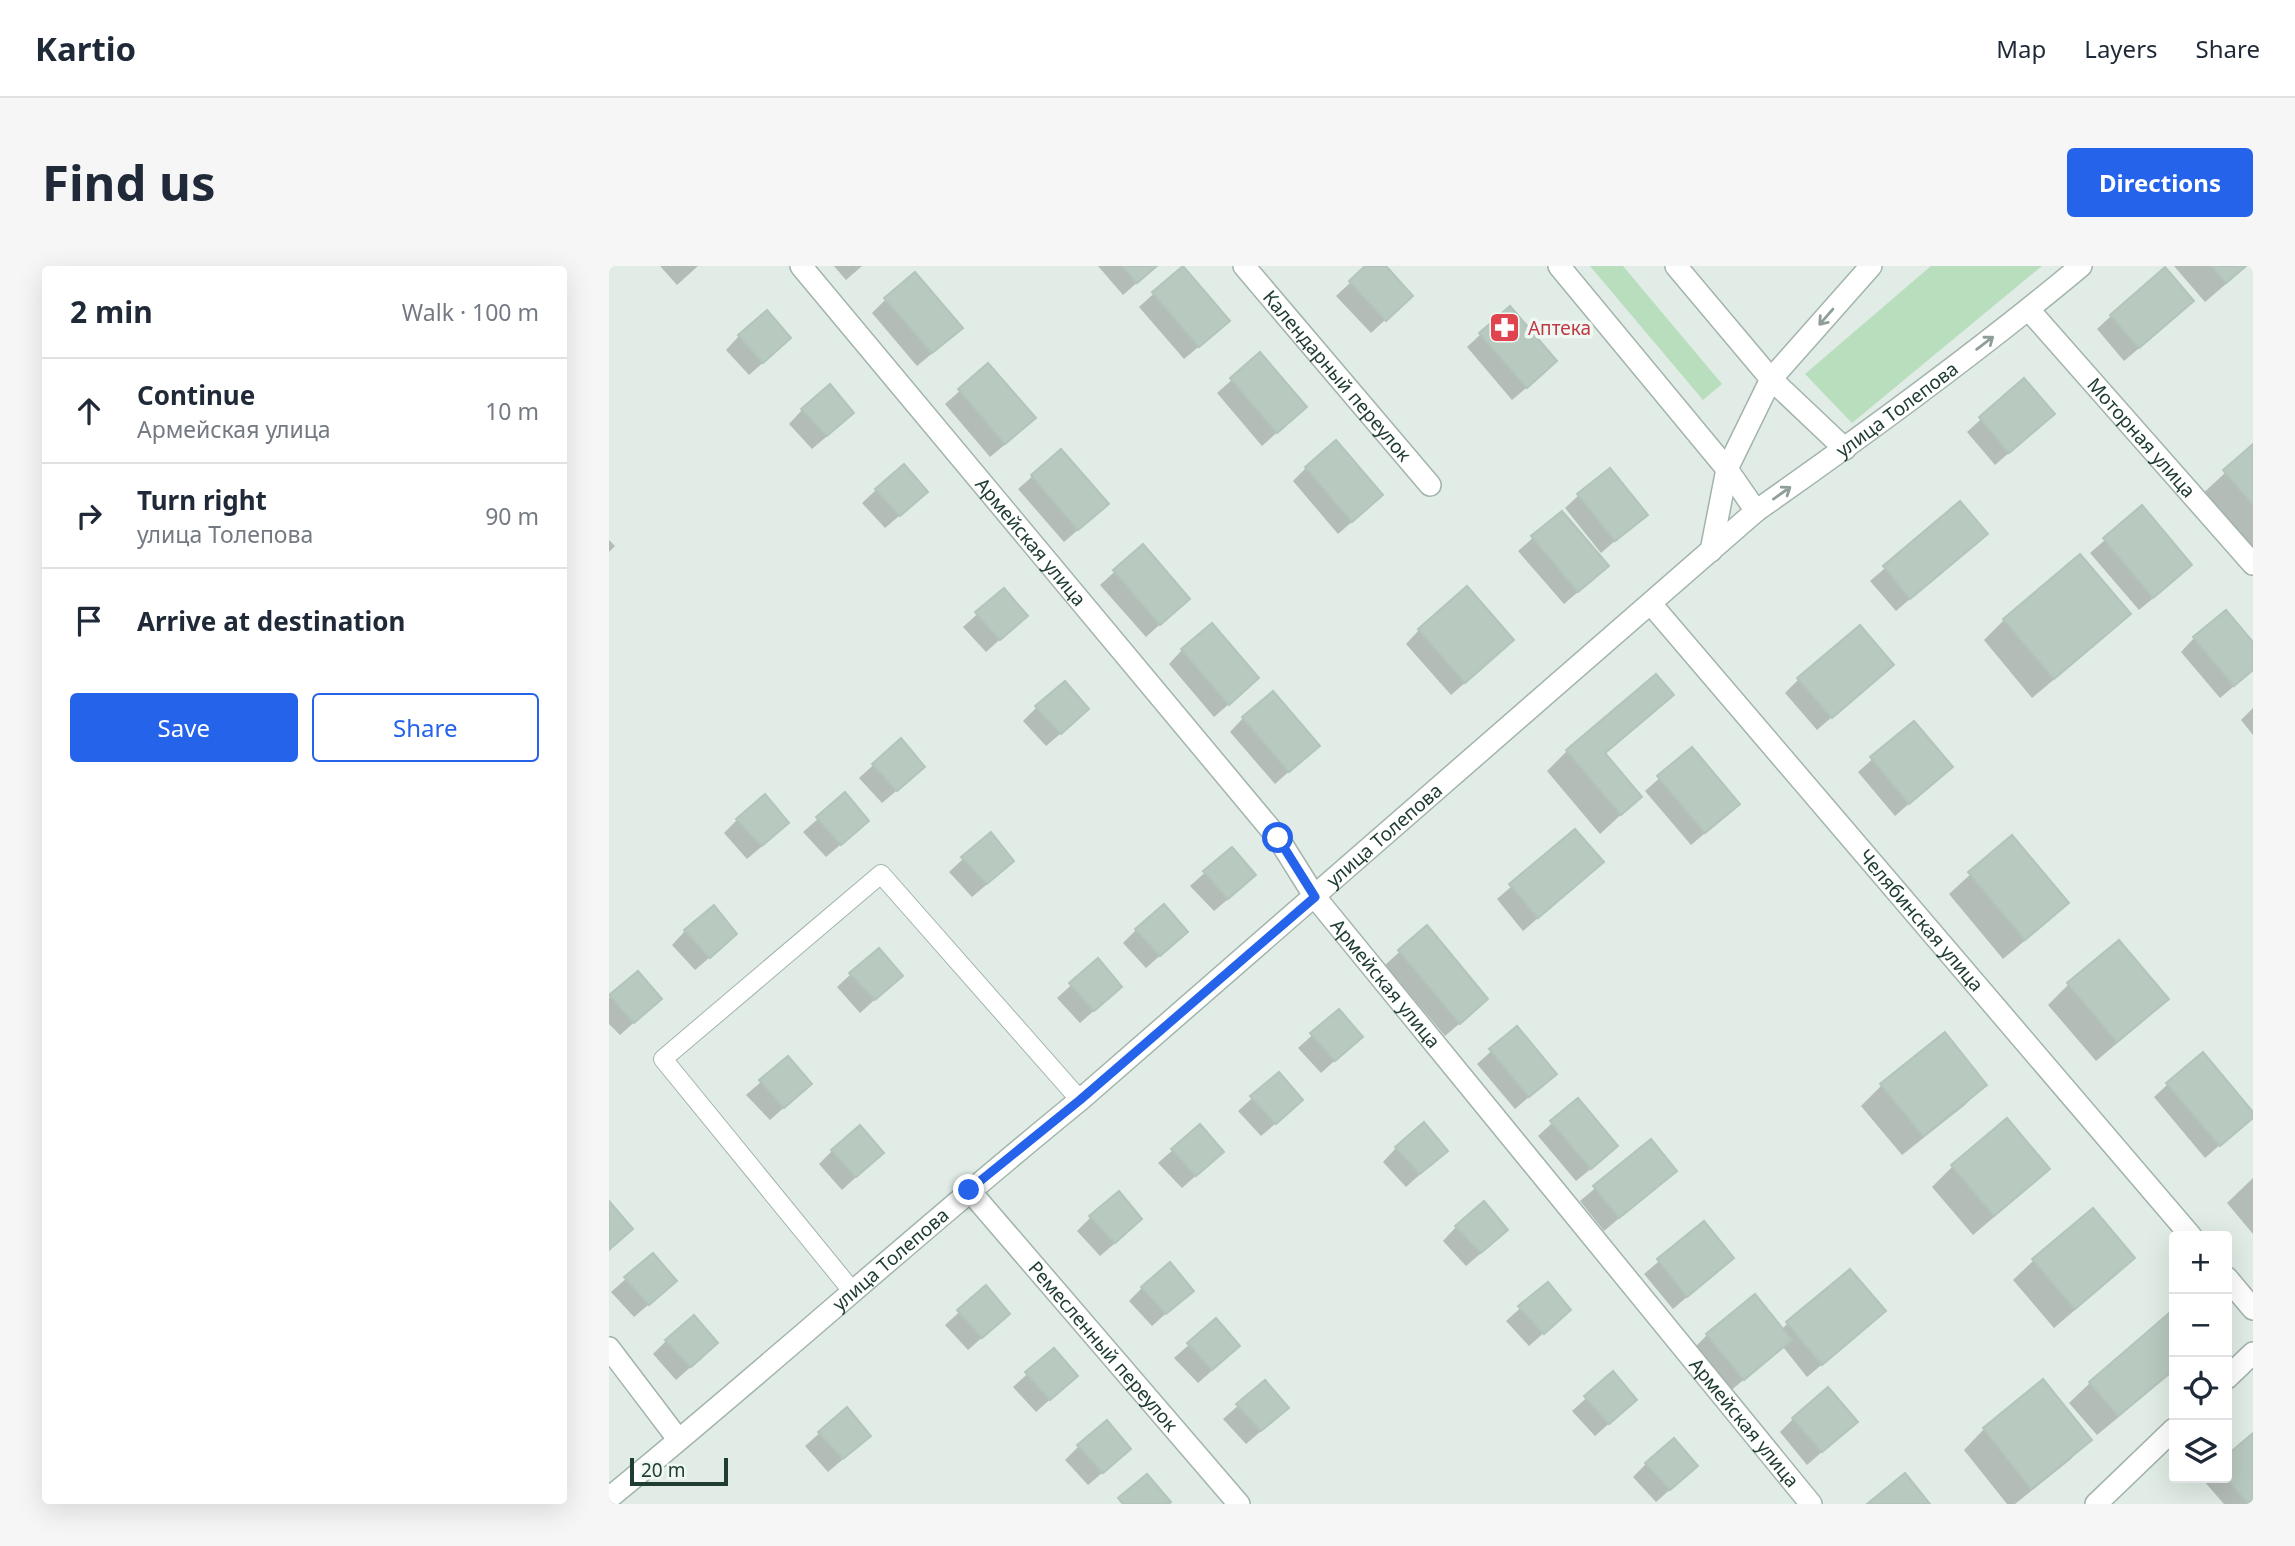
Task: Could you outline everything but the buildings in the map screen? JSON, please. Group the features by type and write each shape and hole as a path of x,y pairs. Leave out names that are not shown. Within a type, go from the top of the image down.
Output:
{"street":[{"name":"Армейская улица","path":"801,266 1278,838 1315,897 1811,1504"},
{"name":"Календарный переулок","path":"1244,266 1430,485"},
{"path":"1559,266 1727,469 1756,511"},
{"path":"1676,266 1771,379 1845,449"},
{"path":"1710,551 1727,469 1771,379 1871,266"},
{"name":"улица Толепова","path":"616,1498 678,1439 969,1190 1080,1100 1756,511 1845,449 2029,310 2081,266"},
{"name":"Моторная улица","path":"2029,310 2253,564"},
{"name":"Челябинская улица","path":"1651,604 2187,1231"},
{"name":"Ремесленный переулок","path":"969,1190 1239,1504"},
{"path":"2232,1284 2253,1309"},
{"path":"609,1348 678,1439"},
{"path":"2232,1373 2253,1353"},
{"path":"2096,1504 2169,1434"}],"lane":[{"path":"853,1292 663,1059 881,874 1080,1100"}],"green space":[{"path":"1590,266 1623,266 1722,384 1703,400"},
{"path":"1931,266 2042,266 1852,423 1805,374"}],"place":[{"name":"Аптека","path":"1505,328"}],"route":[{"path":"969,1190 1080,1100 1315,897 1278,838"}]}
